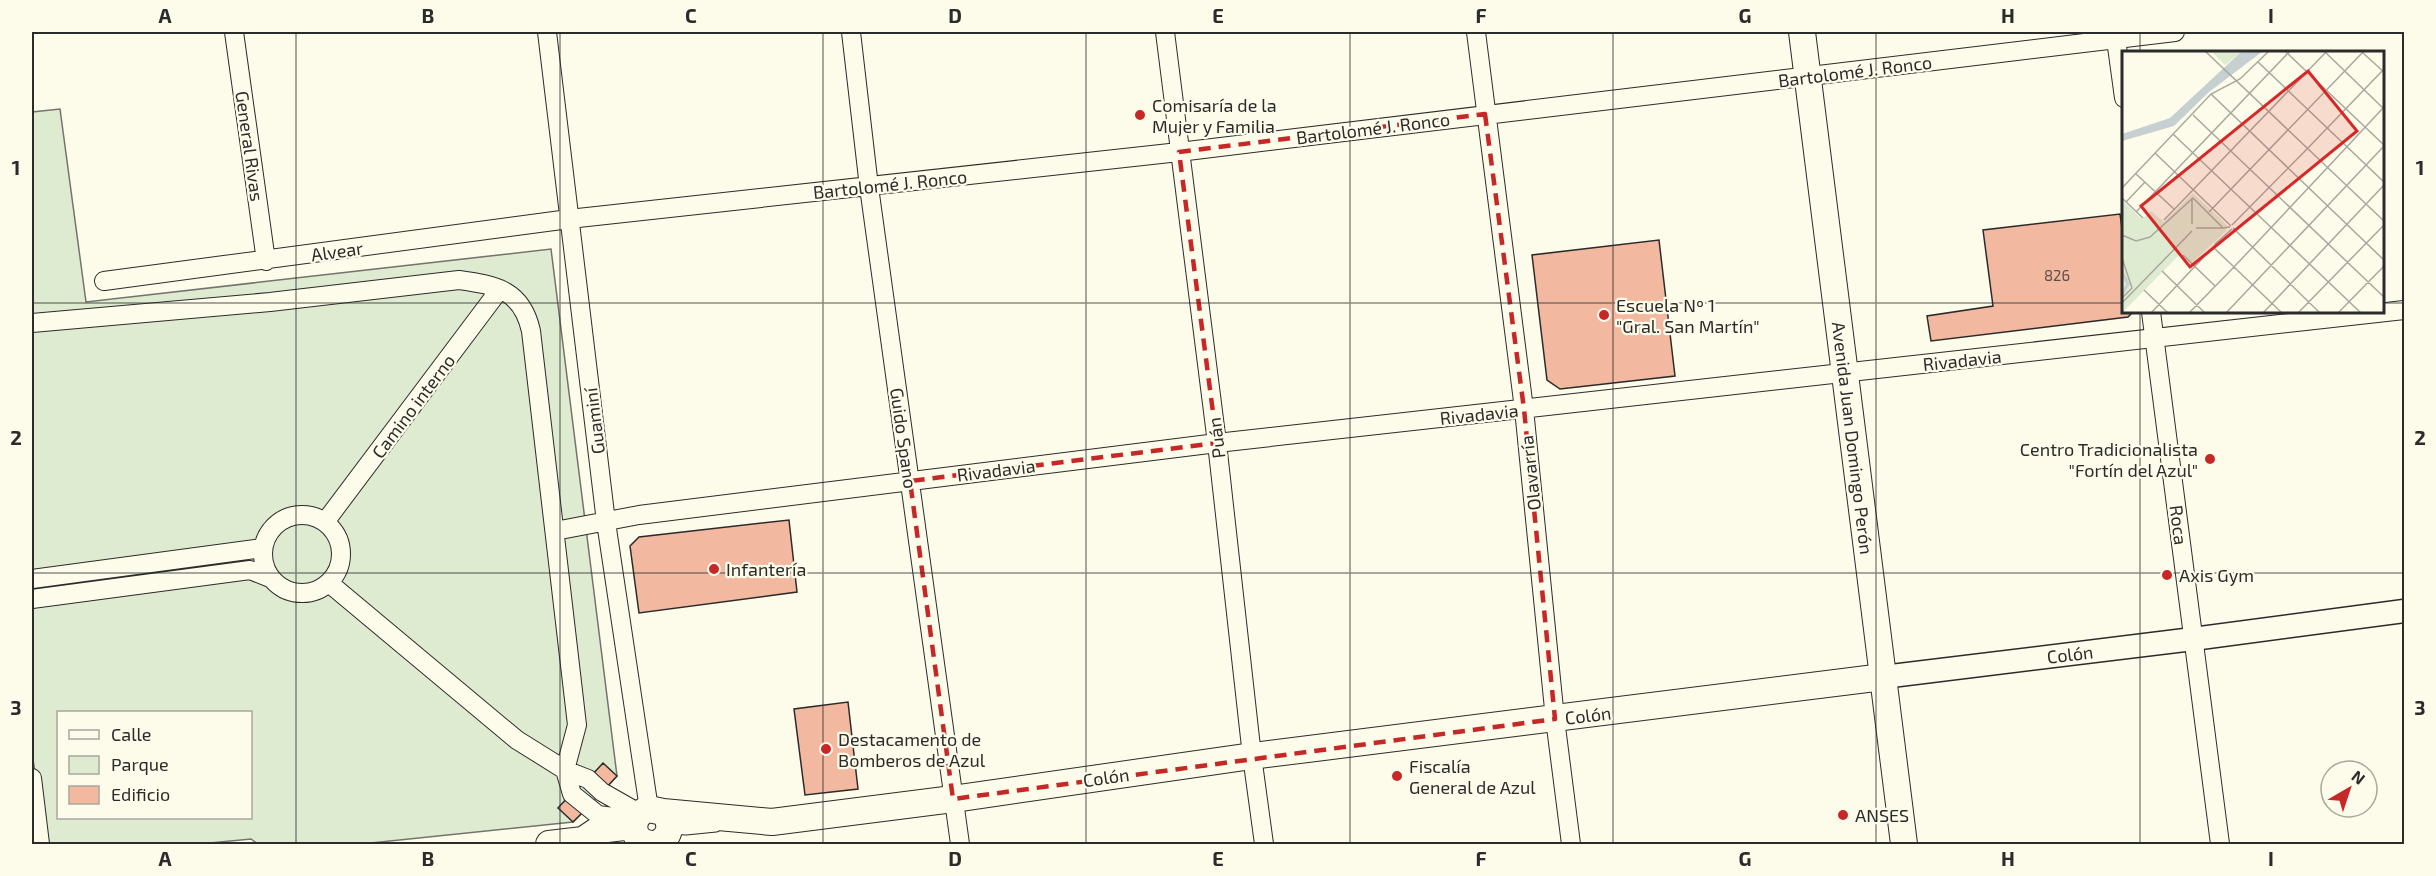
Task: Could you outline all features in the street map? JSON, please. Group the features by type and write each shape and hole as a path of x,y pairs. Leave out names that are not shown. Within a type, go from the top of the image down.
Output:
{"main road":[{"name":"Avenida Juan Domingo Perón","path":"1802,32 1904,844"},
{"name":"Colón","path":"648,827 772,822 953,799 1252,756 1883,677"},
{"path":"549,844 590,842 598,830 648,827"},
{"path":"611,844 648,827"}],"street":[{"name":"General Rivas","path":"234,32 266,261"},
{"name":"Guaminí","path":"547,32 606,522 648,827"},
{"name":"Guido Spano","path":"851,32 869,187 960,844"},
{"name":"Puán","path":"1165,32 1217,443 1264,844"},
{"name":"Olavarría","path":"1476,32 1524,409 1555,719 1571,844"},
{"name":"Bartolomé J. Ronco","path":"569,219 1179,152 1808,77 2116,35 2175,32"},
{"path":"2116,35 2122,82"},
{"name":"Alvear","path":"104,281 569,219"},
{"path":"32,323 270,302 459,280 488,284 500,289 520,304 527,315 577,725 565,770"},
{"name":"Camino interno","path":"325,522 500,289"},
{"name":"Rivadavia","path":"2385,312 2404,310"},
{"name":"Roca","path":"2151,314 2220,844"},
{"name":"Rivadavia","path":"555,531 639,515 1217,443 2370,314"},
{"path":"32,599 250,570 270,578 280,587 292,593 305,594 329,583 339,568 341,549 338,539 325,522 304,514 292,516 272,527 262,548 262,559 270,578"},
{"path":"32,579 262,548"},
{"path":"329,583 517,740 565,770 588,779 648,827"},
{"name":"Colón","path":"1883,677 2404,611"},
{"path":"32,778 40,844"}],"highlighted area":[{"path":"1485,114 1524,409 1555,719 953,799 910,481 1217,443 1179,152"}],"green space":[{"path":"60,109 86,302 551,249 617,776 573,822 361,844 258,844 251,839 199,844 46,844 32,753 32,112"}],"building":[{"path":"2120,214 2122,314 2131,314 2128,317 1931,341 1927,316 1993,306 1983,230"},
{"name":"Escuela Nº 1 \"Gral. San Martín\"","path":"1659,240 1675,376 1560,389 1547,380 1532,255"},
{"name":"Infantería","path":"789,520 797,592 639,613 630,546 639,537"},
{"name":"Destacamento de Bomberos de Azul","path":"848,702 858,789 805,795 794,709"},
{"path":"603,763 617,776 606,788 592,775"},
{"path":"569,796 585,810 573,822 558,808"}],"place":[{"name":"Comisaría de la Mujer y Familia","path":"1140,115"},
{"name":"Escuela Nº 1 \"Gral. San Martín\"","path":"1604,315"},
{"name":"Centro Tradicionalista \"Fortín del Azul\"","path":"2210,459"},
{"name":"Infantería","path":"714,569"},
{"name":"Axis Gym","path":"2167,575"},
{"name":"Destacamento de Bomberos de Azul","path":"826,749"},
{"name":"Fiscalía General de Azul","path":"1397,776"},
{"name":"ANSES","path":"1843,815"}]}
